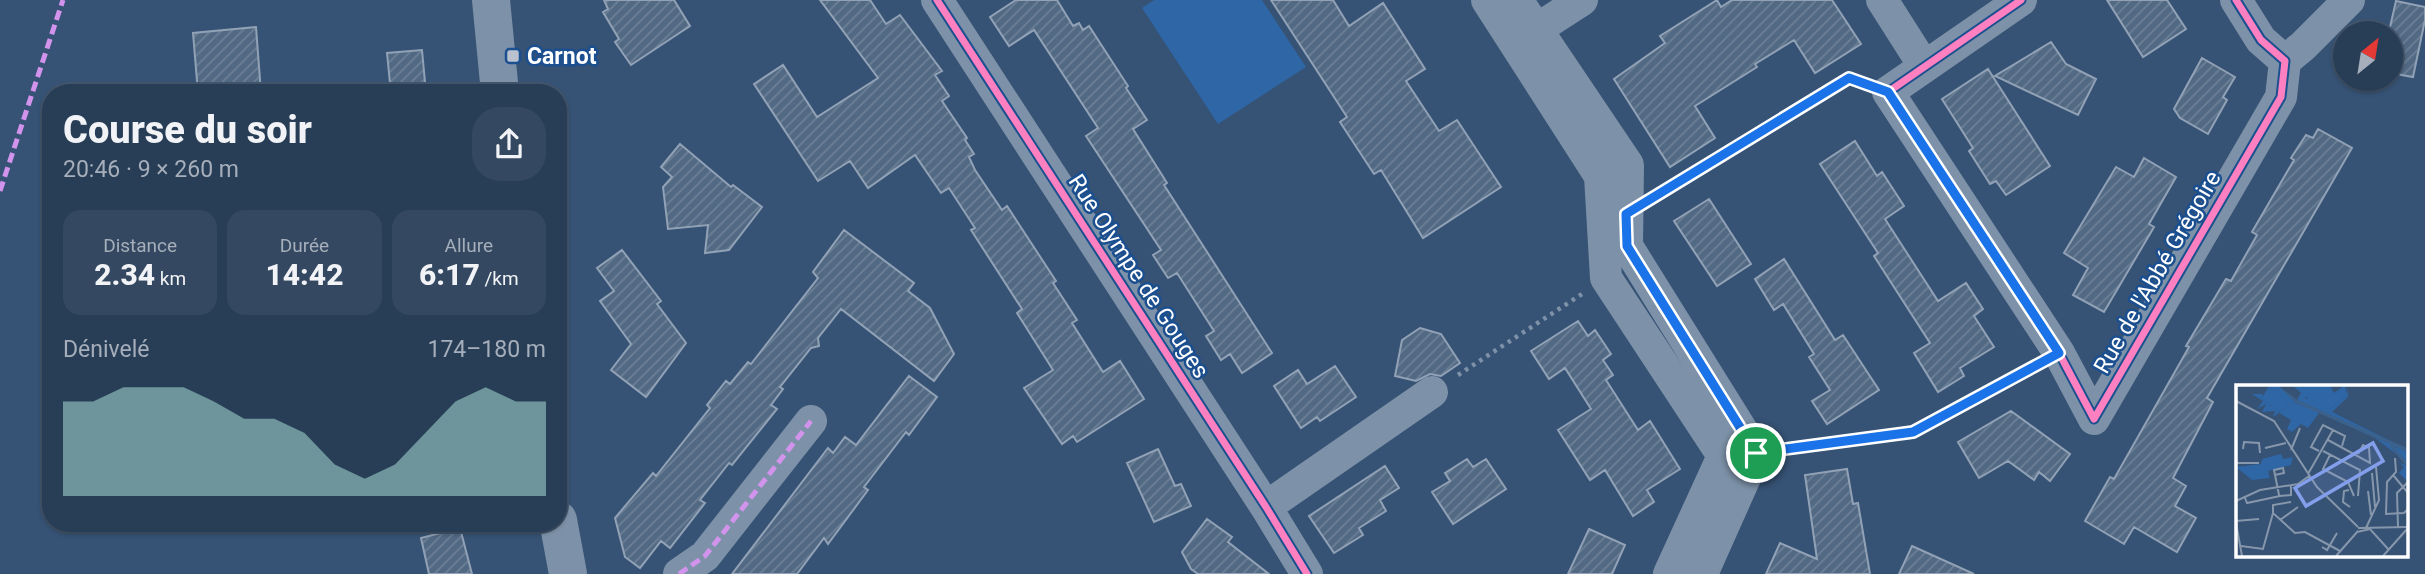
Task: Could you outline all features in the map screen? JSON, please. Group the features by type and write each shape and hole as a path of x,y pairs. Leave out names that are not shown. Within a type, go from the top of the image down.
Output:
{"street":[{"path":"491,0 499,84"},
{"name":"Rue Olympe de Gouges","path":"937,0 1307,574"},
{"path":"1487,0 1526,36 1628,164 1627,246 1756,453 1702,574"},
{"path":"1517,0 1526,36 1600,176 1606,278 1723,456 1669,574"},
{"path":"1526,36 1582,0"},
{"path":"1882,0 1924,66"},
{"path":"1888,92 2021,0"},
{"path":"2236,0 2261,40 2285,61 2349,0"},
{"name":"Rue de l'Abbé Grégoire","path":"1888,92 2059,353 2094,419 2281,97 2285,61"},
{"path":"1266,507 1432,392"},
{"path":"681,574 705,556 811,421"},
{"path":"560,532 568,574"}],"path":[{"path":"1626,214 1849,78 1888,92"},
{"path":"1432,392 1606,278"},
{"path":"1756,453 1913,432 2059,353"}],"shaded area":[{"path":"1154,0 1262,0 1306,67 1218,124 1142,8"}],"building":[{"path":"604,0 674,0 690,26 631,65 615,42 619,39 603,12 608,9"},
{"path":"820,0 870,0 886,24 900,15 942,71 935,75 949,96 942,101 967,138 965,140 974,154 969,157 975,170 1002,210 1007,206 1056,281 1053,283 1077,320 1072,323 1103,372 1120,361 1144,399 1077,442 1073,436 1062,444 1024,388 1053,370 1017,313 1022,309 971,230 975,228 949,188 941,193 915,155 868,188 850,161 818,181 754,84 783,65 817,117 878,78"},
{"path":"1016,0 1057,0 1073,26 1079,23 1083,30 1089,26 1128,86 1126,88 1147,120 1133,129 1167,183 1164,185 1272,353 1242,373 1230,354 1221,360 1206,336 1214,331 1177,273 1168,278 1153,255 1161,250 1086,136 1098,128 1034,30 1009,46 990,17"},
{"path":"1271,0 1333,0 1349,26 1383,3 1425,69 1406,81 1439,131 1457,120 1501,187 1423,238 1381,170 1374,174 1340,122 1347,117"},
{"path":"1717,0 1721,7 1732,0 1832,0 1861,44 1815,73 1794,40 1755,64 1757,67 1695,106 1715,138 1670,167 1614,79 1665,43 1660,36"},
{"path":"2107,0 2167,0 2186,29 2143,57"},
{"path":"2396,1 2425,7 2425,20 2413,77 2403,75 2403,21 2391,21"},
{"path":"256,27 260,84 197,84 193,33"},
{"path":"2051,42 2066,64 2096,79 2078,115 1995,76"},
{"path":"422,50 425,84 390,84 387,53"},
{"path":"2202,58 2235,77 2223,97 2227,100 2208,134 2180,118 2174,109"},
{"path":"1988,69 2050,166 2006,195 1996,181 1990,184 1969,151 1973,148 1942,99"},
{"path":"2318,129 2352,148 2207,398 2213,402 2173,478 2186,486 2175,506 2196,518 2177,552 2134,527 2124,544 2085,521 2110,477 2114,479 2189,347 2186,346 2226,279 2231,281 2257,235 2252,232 2294,160 2291,158 2306,135 2313,138"},
{"path":"1855,141 1877,176 1882,172 1904,206 1885,219 1938,301 1966,283 1983,309 1974,316 1994,347 1960,368 1964,376 1938,392 1914,353 1930,343 1874,256 1878,253 1820,164"},
{"path":"680,144 731,187 733,185 762,207 729,250 705,253 708,225 668,229 663,187 672,177 661,167"},
{"path":"2144,158 2176,177 2149,224 2154,227 2104,312 2073,295 2088,268 2064,253 2116,167 2134,177"},
{"path":"1709,199 1751,264 1717,286 1674,221"},
{"path":"844,230 914,283 908,291 930,308 954,354 934,381 841,309 818,338 819,346 811,348 780,387 783,389 771,405 777,409 700,500 705,503 670,548 661,541 640,568 625,557 615,518 653,473 656,476 710,408 707,405 726,381 730,384 748,362 751,364 818,278 813,272"},
{"path":"622,250 661,301 657,304 686,343 646,397 611,370 631,344 600,301 614,291 597,268"},
{"path":"1784,259 1835,340 1843,335 1879,390 1827,424 1812,401 1830,390 1809,357 1814,354 1783,304 1774,310 1755,279"},
{"path":"1578,321 1588,336 1595,330 1611,354 1603,360 1613,375 1606,380 1638,430 1650,421 1680,469 1647,490 1654,502 1633,516 1605,470 1590,480 1558,430 1591,409 1565,368 1549,379 1531,351"},
{"path":"1420,328 1441,334 1460,363 1441,376 1430,374 1416,381 1395,376 1402,340"},
{"path":"1335,366 1356,397 1320,421 1317,417 1301,428 1274,386 1298,370 1307,384"},
{"path":"909,376 937,397 909,435 906,432 864,487 868,490 828,544 824,538 797,574 732,574 828,448 833,453 845,437 856,445"},
{"path":"2011,411 2070,454 2050,481 2039,472 2034,480 2008,461 1979,478 1958,442"},
{"path":"1158,449 1175,486 1181,484 1191,506 1154,522 1127,463"},
{"path":"1467,459 1473,467 1486,459 1506,489 1453,524 1432,492 1450,481 1445,473"},
{"path":"1385,466 1399,488 1380,500 1386,511 1359,528 1363,535 1334,553 1309,516"},
{"path":"1847,469 1853,504 1858,503 1870,574 1766,574 1780,543 1817,559 1805,475"},
{"path":"1207,519 1232,537 1228,542 1269,574 1198,574 1191,569 1182,552"},
{"path":"1589,529 1625,545 1612,574 1568,574"},
{"path":"444,532 461,532 472,574 429,574 421,538"},
{"path":"1912,546 1974,574 1899,574"}],"marked path":[{"path":"0,191 63,0"},
{"path":"679,574 705,556 811,421"}],"cycle path":[{"path":"937,0 1307,574"},
{"path":"2021,0 1888,92 2059,353 2094,419 2281,97 2285,61 2261,40 2236,0"}],"place":[{"name":"Carnot","path":"513,56"}],"route":[{"path":"1849,78 1888,92 2059,353 1913,432 1756,453 1627,246 1626,214 1849,78"}]}
